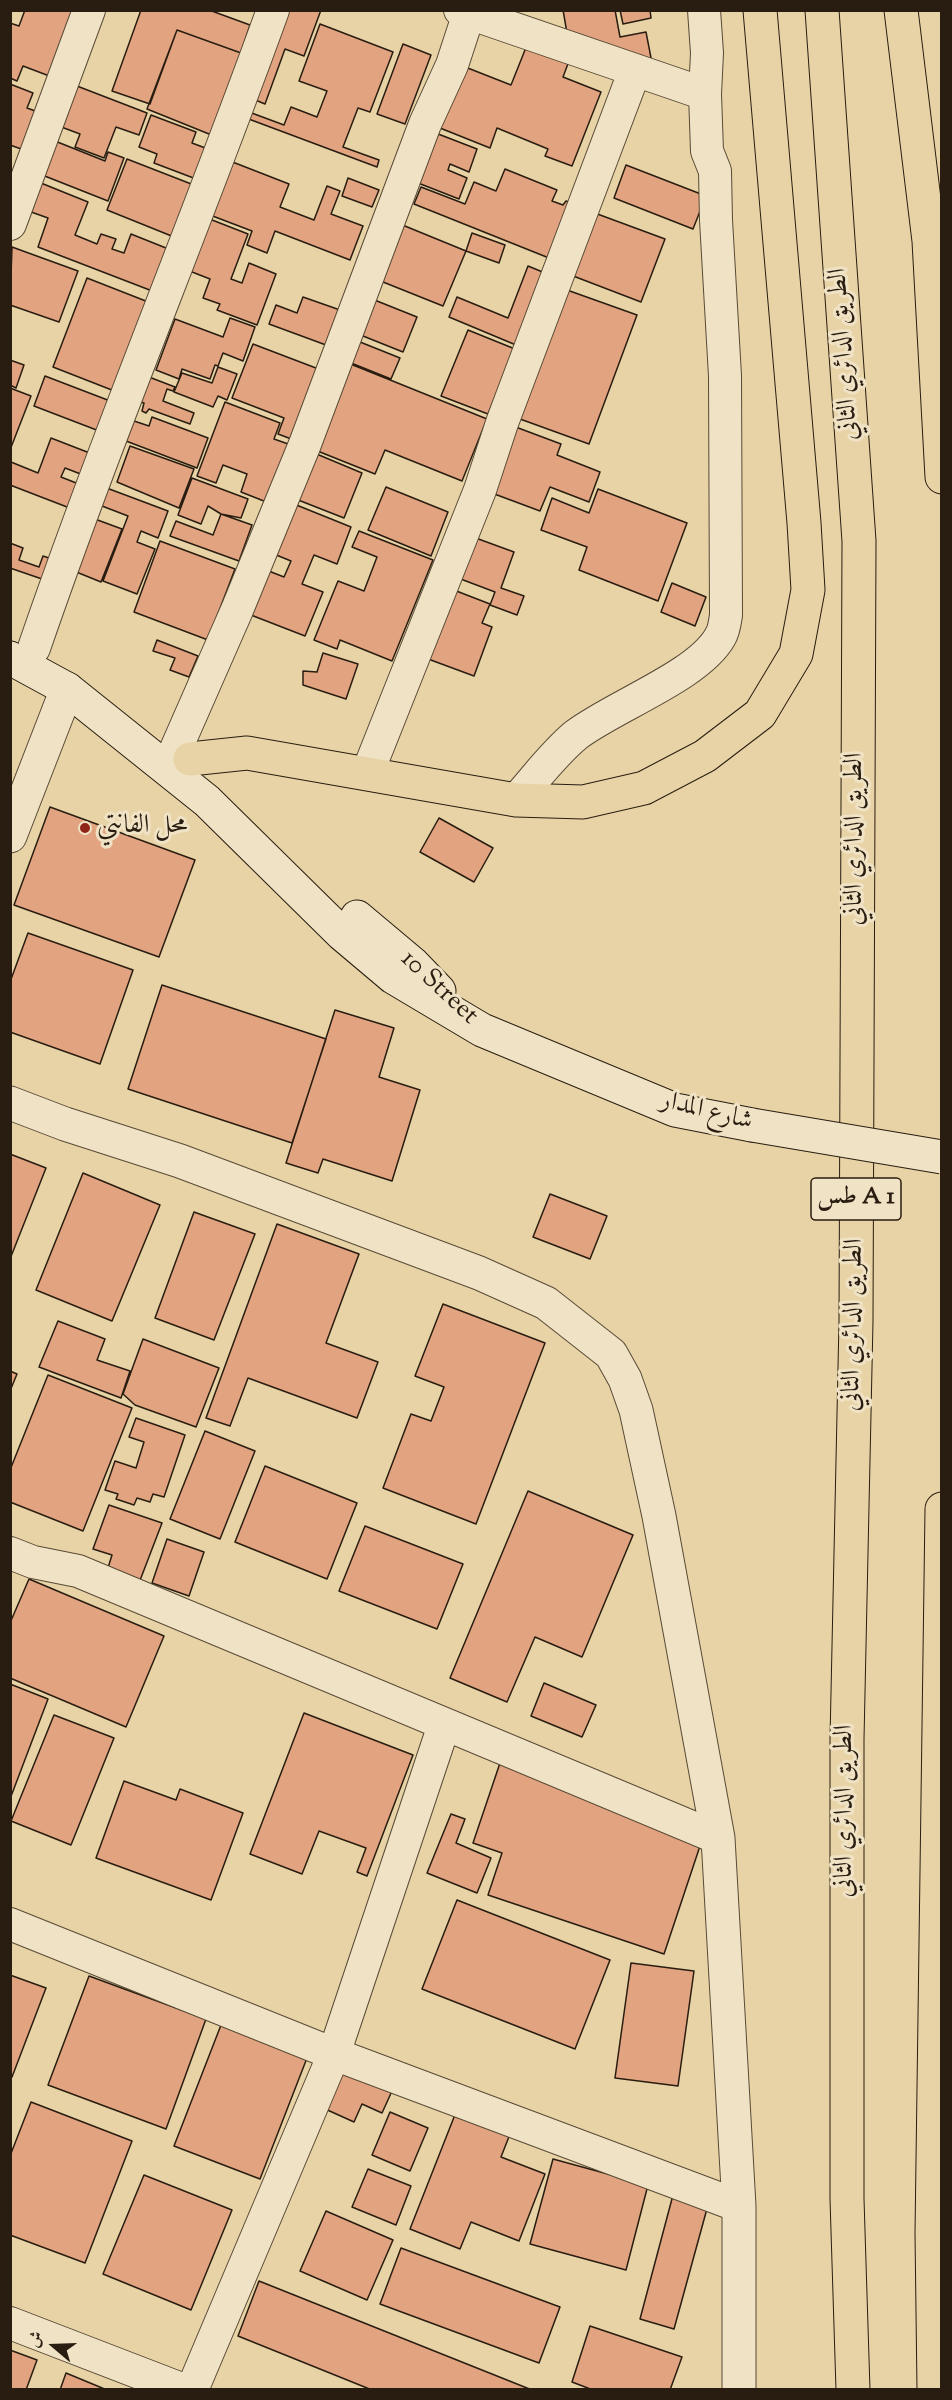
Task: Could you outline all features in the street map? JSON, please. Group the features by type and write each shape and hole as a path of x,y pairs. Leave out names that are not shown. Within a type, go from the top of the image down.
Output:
{"highway":[{"path":"183,754 247,753 516,800 583,802 644,788 705,756 760,714 795,654 807,590 804,523 760,10"},
{"name":"الطريق الدائري الثاني","path":"822,10 859,541 855,1321 847,1739 847,2199 853,2390"},
{"path":"901,10 929,241 942,477"},
{"path":"934,2390 932,2233 942,1509"}],"street":[{"path":"10,224 89,10"},
{"path":"18,648 62,568 232,125 273,10"},
{"path":"516,800 574,737 600,718 665,684 705,656 721,636 726,615 725,376 715,171 707,151 705,94 707,53 704,10"},
{"path":"183,754 425,124 452,65 464,12 516,20 635,70 705,94"},
{"path":"367,774 480,490 506,412 635,70"},
{"name":"10 Street","path":"18,648 207,801 318,910 393,977 482,1030"},
{"name":"10 Street","path":"18,648 75,673 183,754 273,842 413,964 444,997 482,1030"},
{"path":"10,836 67,689"},
{"name":"شارع المدار","path":"482,1030 675,1110 942,1157"},
{"path":"10,1103 65,1124 180,1161 479,1273 546,1303 610,1354 625,1379 636,1410 659,1516 718,1838 739,2206 739,2390"},
{"path":"10,1553 33,1562 78,1571 718,1838"},
{"path":"192,2390 334,2054 444,1725"},
{"path":"10,1924 334,2054 739,2206"},
{"path":"10,2323 184,2390"}],"building":[{"path":"25,10 77,10 52,77 23,66 17,81 10,78 10,23 19,26"},
{"path":"141,10 209,10 250,25 241,53 177,30 150,104 112,91"},
{"path":"281,10 321,10 304,56 285,49 265,104 248,97"},
{"path":"563,10 615,10 620,37 646,32 652,63 567,33"},
{"path":"620,10 650,10 651,18 623,24"},
{"path":"320,24 393,52 370,112 358,108 343,147 379,160 377,167 246,118 249,112 284,125 291,107 317,117 327,91 299,81"},
{"path":"177,30 241,53 219,138 147,109"},
{"path":"403,44 431,55 405,124 377,114"},
{"path":"527,45 569,61 563,77 601,92 572,166 545,156 548,149 497,128 490,148 430,124 455,63 511,85"},
{"path":"64,81 147,113 139,135 116,127 104,158 75,147 80,134 48,122"},
{"path":"10,84 33,93 27,108 38,112 24,150 10,145"},
{"path":"151,115 196,132 192,143 216,152 204,182 154,163 157,154 139,147"},
{"path":"433,132 477,149 469,172 450,164 448,170 467,178 459,199 413,181"},
{"path":"45,137 105,161 108,152 124,158 108,201 32,171"},
{"path":"127,159 199,187 179,239 107,210"},
{"path":"230,161 289,184 280,207 314,220 327,186 340,191 331,214 363,226 350,260 275,231 267,253 247,245 252,231 210,215"},
{"path":"626,165 706,196 693,229 614,198"},
{"path":"505,169 557,190 552,201 563,205 566,201 576,205 554,260 414,204 421,187 465,204 474,182 496,191"},
{"path":"348,178 379,190 372,207 342,196"},
{"path":"31,179 88,202 75,235 97,244 101,234 116,239 112,249 124,253 131,234 176,252 160,294 38,247 48,218 20,208"},
{"path":"592,212 665,239 641,302 568,274"},
{"path":"207,218 248,234 231,279 242,283 249,263 276,274 257,325 217,310 220,304 203,298 210,279 187,270"},
{"path":"400,224 466,251 443,306 378,280"},
{"path":"472,233 505,245 499,263 466,251"},
{"path":"12,247 78,271 59,322 10,305"},
{"path":"528,266 545,273 516,345 449,317 457,297 508,318"},
{"path":"87,278 156,305 122,394 53,367"},
{"path":"567,290 637,315 589,444 520,419"},
{"path":"303,297 340,310 326,345 269,324 276,305 297,313"},
{"path":"372,299 417,317 403,352 358,334"},
{"path":"230,318 255,327 243,361 223,353 210,379 182,369 179,379 156,370 175,319 223,337"},
{"path":"468,330 515,349 488,414 441,396"},
{"path":"355,340 400,358 391,379 346,361"},
{"path":"253,344 329,373 302,443 278,434 284,418 232,398"},
{"path":"10,360 24,365 16,388 10,385"},
{"path":"348,363 487,419 462,481 385,450 375,474 305,446"},
{"path":"218,367 237,374 227,400 218,396 213,407 174,392 182,373 212,383"},
{"path":"45,376 118,404 107,434 34,406"},
{"path":"149,377 175,387 173,391 167,389 163,401 194,413 190,424 149,409 146,413 142,411 144,403 140,402"},
{"path":"10,388 31,396 10,450"},
{"path":"225,402 280,423 274,439 291,445 269,503 241,492 247,474 223,465 216,483 197,476"},
{"path":"152,417 208,438 197,468 126,441 134,421 149,426"},
{"path":"505,423 561,444 557,455 600,472 589,502 550,487 540,511 481,489"},
{"path":"51,438 100,457 91,478 65,468 61,477 89,488 80,512 10,485 11,462 38,473"},
{"path":"130,446 194,469 179,508 117,482"},
{"path":"307,450 362,473 344,518 288,496"},
{"path":"192,478 248,499 241,518 221,514 208,506 201,524 178,515"},
{"path":"96,484 168,511 158,538 141,531 137,542 155,549 137,594 103,581 128,516 89,501"},
{"path":"386,487 448,512 431,556 368,530"},
{"path":"598,489 687,523 658,601 579,570 587,547 541,530 552,498 589,513"},
{"path":"284,500 351,527 337,564 314,555 302,584 323,592 305,636 238,610 256,566 284,577 291,561 264,550"},
{"path":"221,514 252,525 239,561 170,536 176,521 213,535"},
{"path":"84,515 122,529 101,582 64,567"},
{"path":"359,531 433,560 392,661 340,640 337,649 314,640 338,581 364,591 377,557 352,547"},
{"path":"473,537 514,552 501,588 524,596 517,615 490,605 495,592 458,578"},
{"path":"160,541 235,569 208,640 134,612"},
{"path":"10,543 23,548 19,560 39,567 43,556 49,558 42,579 10,568"},
{"path":"672,583 706,597 695,626 661,612"},
{"path":"446,587 490,604 482,623 492,627 474,676 420,656"},
{"path":"157,640 198,656 189,677 170,670 175,658 153,651"},
{"path":"323,653 358,664 346,699 303,685 303,671 317,672"},
{"path":"50,807 195,860 159,957 14,905"},
{"path":"439,818 493,848 474,882 420,852"},
{"path":"28,933 133,970 100,1064 10,1032 10,982"},
{"path":"162,985 326,1039 292,1143 128,1089"},
{"path":"335,1010 394,1028 379,1077 420,1090 392,1181 323,1159 318,1173 286,1163"},
{"path":"10,1154 46,1168 10,1259"},
{"path":"83,1173 160,1205 112,1321 36,1290"},
{"path":"550,1194 607,1216 590,1259 533,1237"},
{"path":"194,1212 255,1234 214,1340 155,1318"},
{"path":"277,1224 359,1254 326,1343 378,1362 357,1418 248,1378 230,1426 206,1418"},
{"path":"443,1304 545,1343 476,1524 383,1488 411,1414 431,1421 444,1387 415,1376"},
{"path":"58,1321 105,1339 97,1360 130,1371 121,1398 39,1367"},
{"path":"143,1339 219,1368 196,1427 135,1405 123,1394"},
{"path":"10,1371 17,1374 10,1391"},
{"path":"48,1375 132,1408 83,1531 10,1502 10,1470"},
{"path":"136,1418 185,1435 164,1497 153,1494 150,1502 137,1498 134,1505 116,1499 118,1494 105,1490 115,1461 136,1468 144,1442 129,1437"},
{"path":"205,1431 255,1451 220,1539 170,1519"},
{"path":"265,1466 357,1503 327,1579 235,1542"},
{"path":"528,1491 633,1535 582,1657 535,1637 507,1702 450,1678"},
{"path":"109,1505 162,1523 139,1583 107,1571 112,1555 93,1549"},
{"path":"365,1526 463,1564 437,1629 339,1591"},
{"path":"167,1539 204,1552 189,1596 152,1583"},
{"path":"29,1579 164,1636 126,1727 10,1678 10,1623"},
{"path":"544,1683 596,1705 582,1737 531,1716"},
{"path":"10,1684 48,1699 10,1799"},
{"path":"304,1713 413,1755 367,1876 357,1872 366,1848 319,1831 302,1874 250,1854"},
{"path":"54,1715 114,1738 71,1845 11,1821"},
{"path":"501,1760 703,1837 664,1954 488,1895 502,1853 473,1843"},
{"path":"124,1781 176,1800 180,1789 243,1813 211,1900 96,1858"},
{"path":"451,1814 465,1819 456,1843 491,1858 477,1893 427,1873"},
{"path":"457,1900 610,1960 575,2049 422,1989"},
{"path":"631,1963 694,1971 678,2086 615,2078"},
{"path":"10,1975 46,1988 12,2077 10,2076"},
{"path":"89,1976 206,2019 166,2129 48,2085"},
{"path":"221,2025 307,2058 260,2179 174,2146"},
{"path":"341,2069 392,2091 382,2113 362,2104 354,2122 323,2108"},
{"path":"31,2102 132,2141 85,2263 10,2235 10,2156"},
{"path":"458,2107 512,2129 501,2157 545,2174 519,2241 471,2222 460,2249 410,2229"},
{"path":"390,2112 428,2128 410,2171 372,2155"},
{"path":"553,2159 648,2185 626,2270 530,2244"},
{"path":"368,2169 411,2186 396,2225 352,2207"},
{"path":"144,2175 232,2210 191,2310 103,2274"},
{"path":"673,2195 708,2205 674,2329 640,2319"},
{"path":"326,2211 393,2240 367,2300 300,2271"},
{"path":"401,2248 560,2307 539,2363 380,2304"},
{"path":"259,2281 532,2390 372,2390 238,2336"},
{"path":"590,2326 682,2357 670,2390 593,2390 572,2382"},
{"path":"10,2350 37,2360 26,2390 10,2390"},
{"path":"66,2373 107,2390 60,2390"}],"place":[{"name":"محل الفانتي","path":"85,828"}]}
